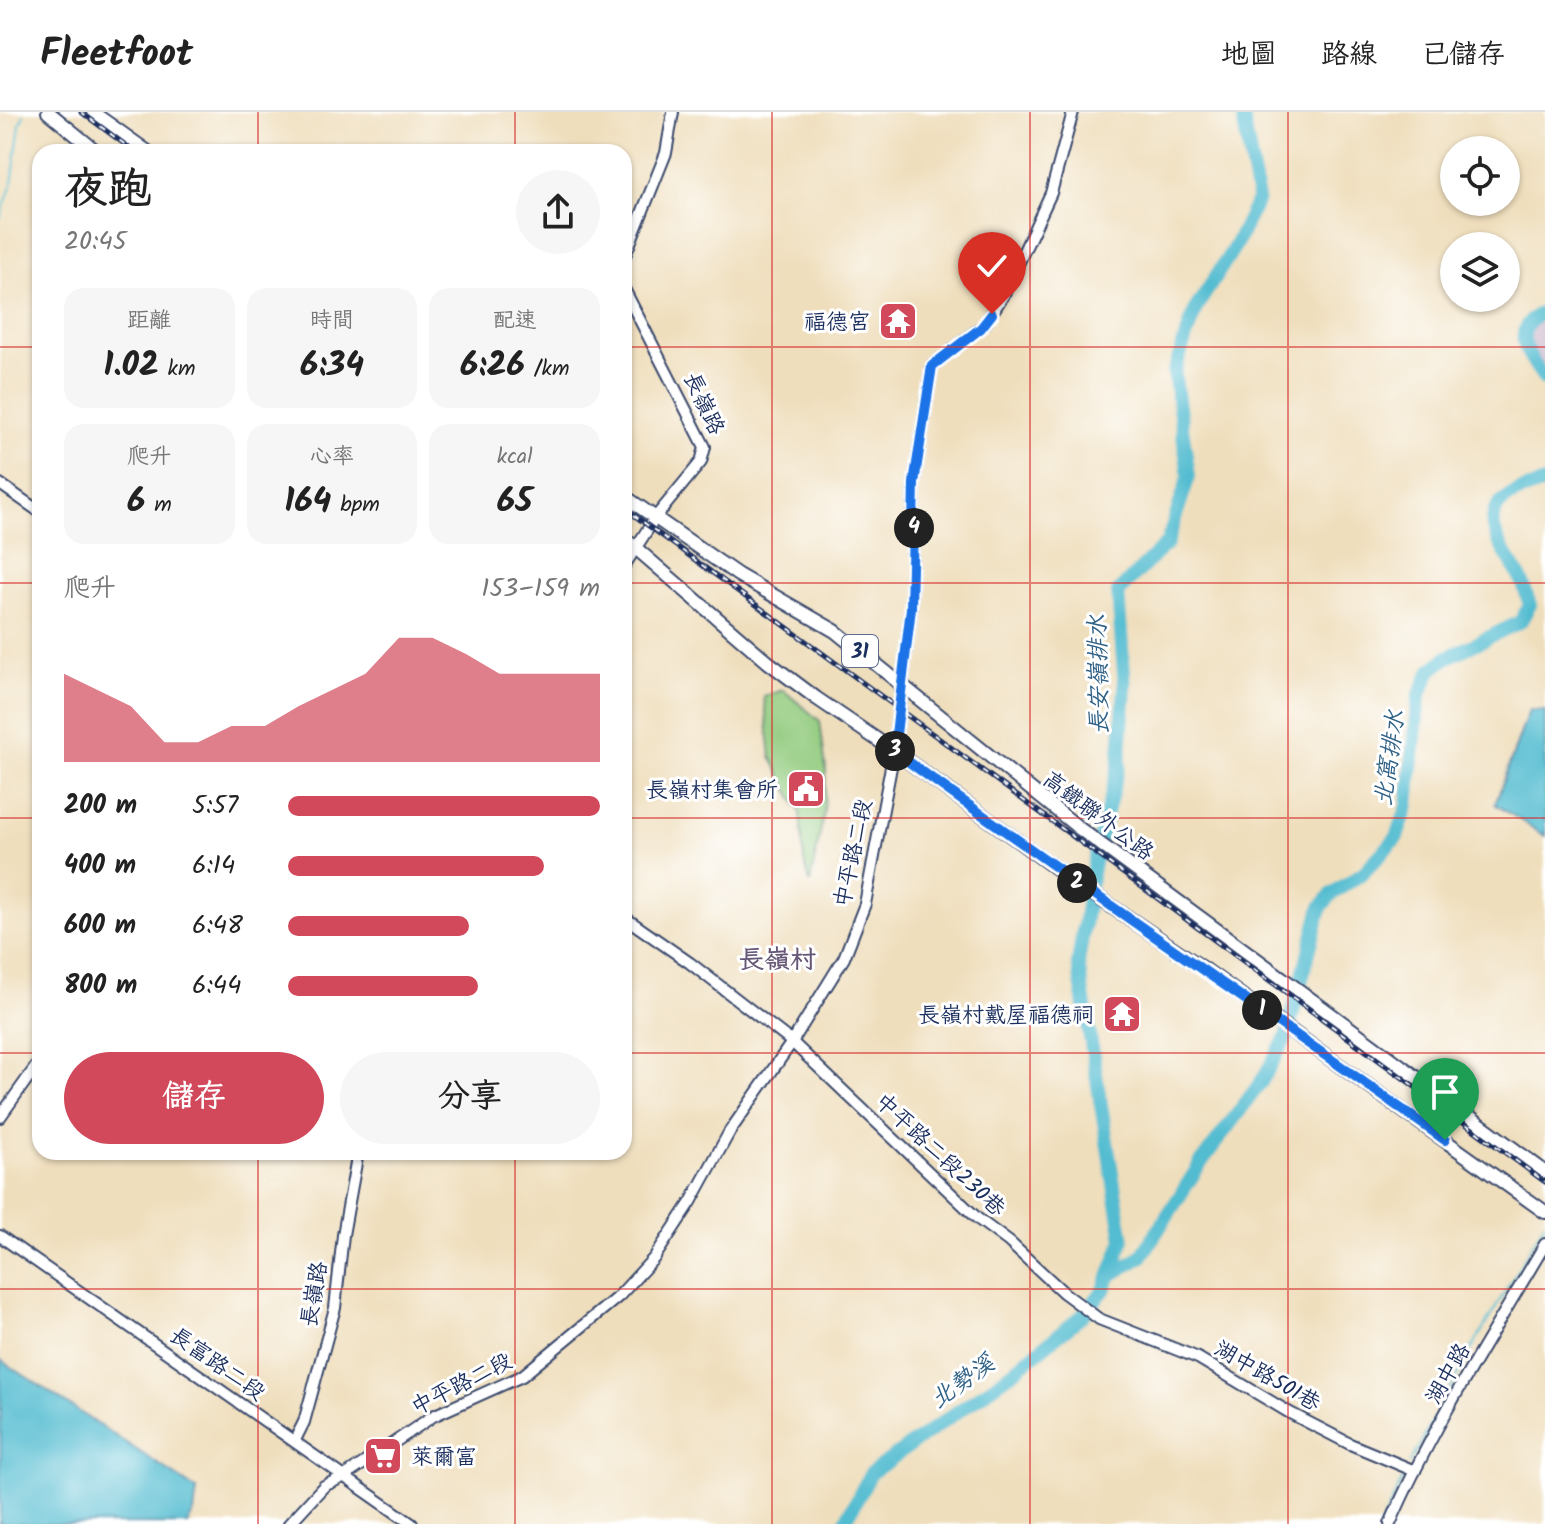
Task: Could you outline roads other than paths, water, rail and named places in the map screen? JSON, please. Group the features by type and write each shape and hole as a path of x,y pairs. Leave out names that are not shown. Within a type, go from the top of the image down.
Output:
{"main road":[{"path":"48,112 87,144"},
{"path":"92,112 137,144"},
{"name":"高鐵聯外公路","path":"632,502 738,575 835,631 1080,829 1316,1000 1545,1172"},
{"path":"632,544 768,662 1545,1212"}],"street":[{"path":"632,238 666,153 673,112"},
{"name":"中平路二段","path":"289,1524 324,1486 345,1476 433,1416 522,1376 619,1296 654,1258 691,1202 730,1131 792,1042 844,958 865,904 894,751 911,608 914,483 932,366 985,324 1004,294 1051,193 1073,112"},
{"name":"長嶺路","path":"632,305 705,447 701,462 632,551"},
{"path":"0,484 32,506"},
{"name":"中平路二段230巷","path":"632,923 792,1042 978,1219 1099,1319"},
{"path":"0,1117 32,1072"},
{"name":"長嶺路","path":"295,1440 304,1422 335,1308 343,1235 357,1160"},
{"name":"長富路二段","path":"0,1236 412,1524"},
{"name":"湖中路","path":"1390,1524 1450,1406 1545,1244"},
{"name":"湖中路501巷","path":"1099,1319 1198,1358 1338,1438 1415,1471"}],"water":[{"path":"1529,710 1545,711 1545,836 1495,804"},
{"path":"1,1360 197,1490 194,1513 187,1524 0,1524"}],"waterway":[{"name":"長安嶺排水","path":"844,1524 871,1473 1005,1378 1082,1316 1104,1290 1123,1240 1078,963 1093,867 1119,765 1125,688 1118,592 1167,543 1189,476 1174,372 1196,308 1235,246 1258,199 1242,112"},
{"path":"0,218 12,184 24,115"},
{"name":"北窩排水","path":"1545,311 1533,318 1524,334 1524,343 1532,361 1545,380"},
{"name":"北窩排水","path":"1111,1275 1141,1257 1200,1164 1261,1082 1286,1038 1321,907 1332,894 1364,872 1397,837 1408,805 1419,696 1431,670 1448,657 1520,622 1530,605 1522,581 1500,544 1493,523 1494,514 1509,497 1545,483"},
{"path":"1410,1463 1545,1222"},
{"path":"1381,1524 1404,1476"}],"railway":[{"path":"81,112 124,144"},
{"path":"632,514 1545,1182"}],"place":[{"name":"福德宮","path":"898,321"},
{"name":"長嶺村集會所","path":"806,789"},
{"name":"長嶺村戴屋福德祠","path":"1122,1014"},
{"name":"萊爾富","path":"383,1456"}],"district":[{"name":"長嶺村","path":"777,959"}],"water label":[{"name":"北勢溪","path":"962,1381"}]}
